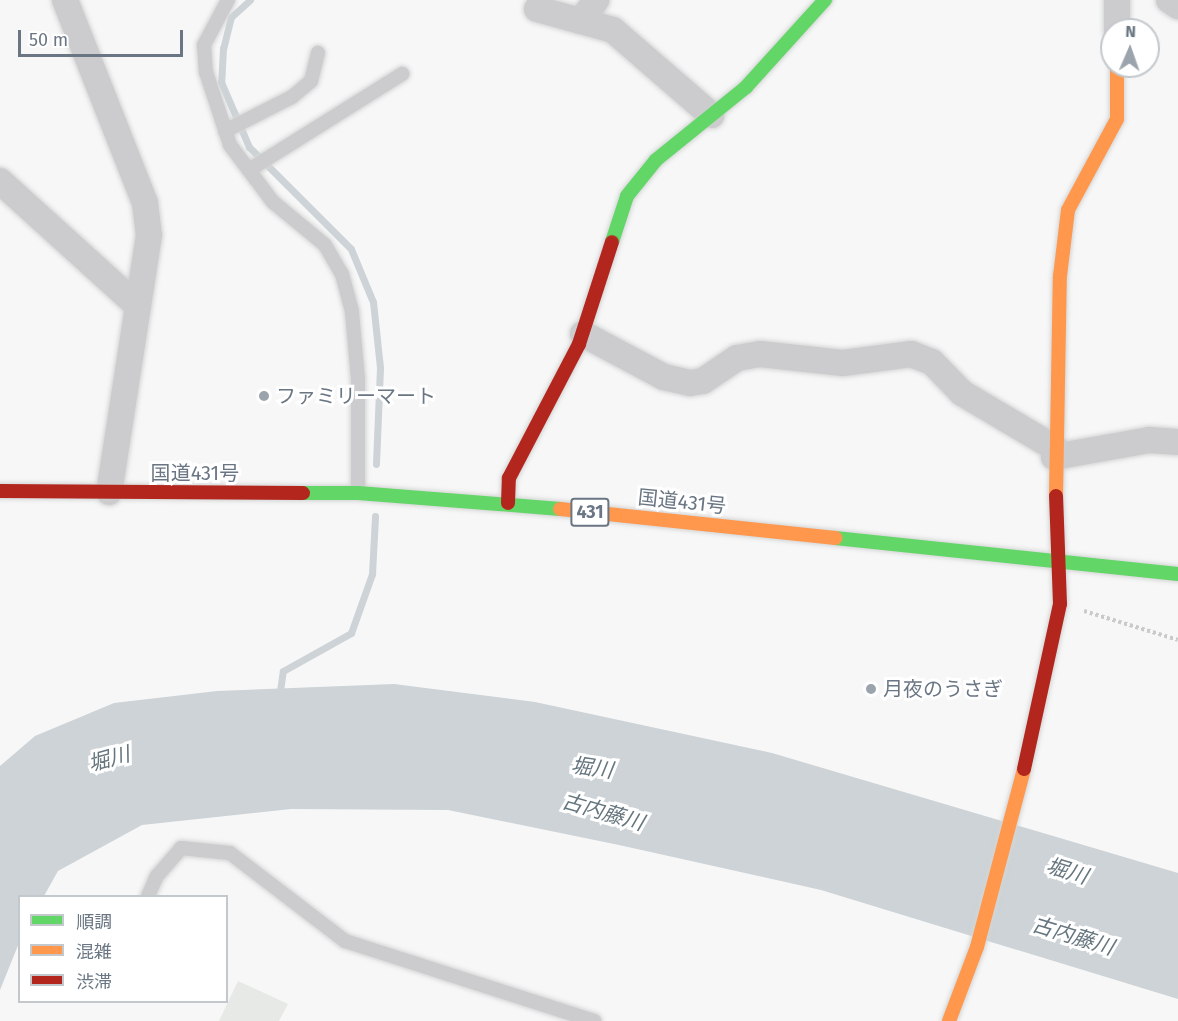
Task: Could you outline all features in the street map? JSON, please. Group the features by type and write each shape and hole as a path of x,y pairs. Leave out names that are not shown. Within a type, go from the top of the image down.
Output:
{"main road":[{"path":"508,503 509,478 583,334 615,221 627,196 656,160 746,87 825,0"},
{"path":"949,1021 977,947 1014,816 1060,604 1055,453 1060,276 1068,210 1117,119 1117,78"},
{"name":"国道431号","path":"0,491 358,494 508,503 1178,574"}],"street":[{"path":"65,0 145,203 149,235 109,492"},
{"path":"581,21 596,0"},
{"path":"1117,0 1117,18"},
{"path":"1169,0 1178,6"},
{"path":"537,9 614,30 711,115"},
{"path":"0,181 138,306"},
{"path":"583,334 664,377 690,383 703,381 737,358 760,354 820,363 911,354 932,362 962,393 1055,453 1149,440 1178,442"}],"lane":[{"path":"228,0 204,45 206,72 225,131 249,170 273,202 325,244 342,274 352,312 358,379 358,494"},
{"path":"225,131 292,97 311,81 318,53"},
{"path":"249,170 402,74"},
{"path":"149,895 156,876 181,849 230,853 345,941 594,1021"}],"path":[{"path":"1060,604 1178,640"}],"shaded area":[{"path":"238,981 288,1004 279,1021 219,1021"}],"water":[{"path":"394,684 535,702 772,753 1178,873 1178,999 821,890 448,810 291,809 142,825 58,871 45,895 18,895 18,945 0,990 0,766 35,736 114,703 217,691"}],"waterway":[{"path":"250,0 231,17 223,48 221,82 249,147 351,249 373,302 380,368 376,464"},
{"path":"279,698 283,671 351,633 372,574 375,516"}],"traffic: fast":[{"path":"612,242 627,196 656,160 746,87 825,0"},
{"path":"303,493 358,493 560,509"},
{"path":"835,538 1178,574"}],"traffic: slow":[{"path":"1056,496 1060,276 1068,210 1117,119 1117,78"},
{"path":"560,509 835,538"},
{"path":"949,1021 977,947 1024,769"}],"traffic: jam":[{"path":"508,503 509,478 579,344 612,242"},
{"path":"0,491 303,493"},
{"path":"1024,769 1060,604 1056,496"}],"place":[{"name":"ファミリーマート","path":"264,396"},
{"name":"月夜のうさぎ","path":"871,689"}],"water label":[{"name":"堀川","path":"109,759"},
{"name":"堀川","path":"592,768"},
{"name":"古内藤川","path":"603,812"},
{"name":"堀川","path":"1067,871"},
{"name":"古内藤川","path":"1073,936"}]}
